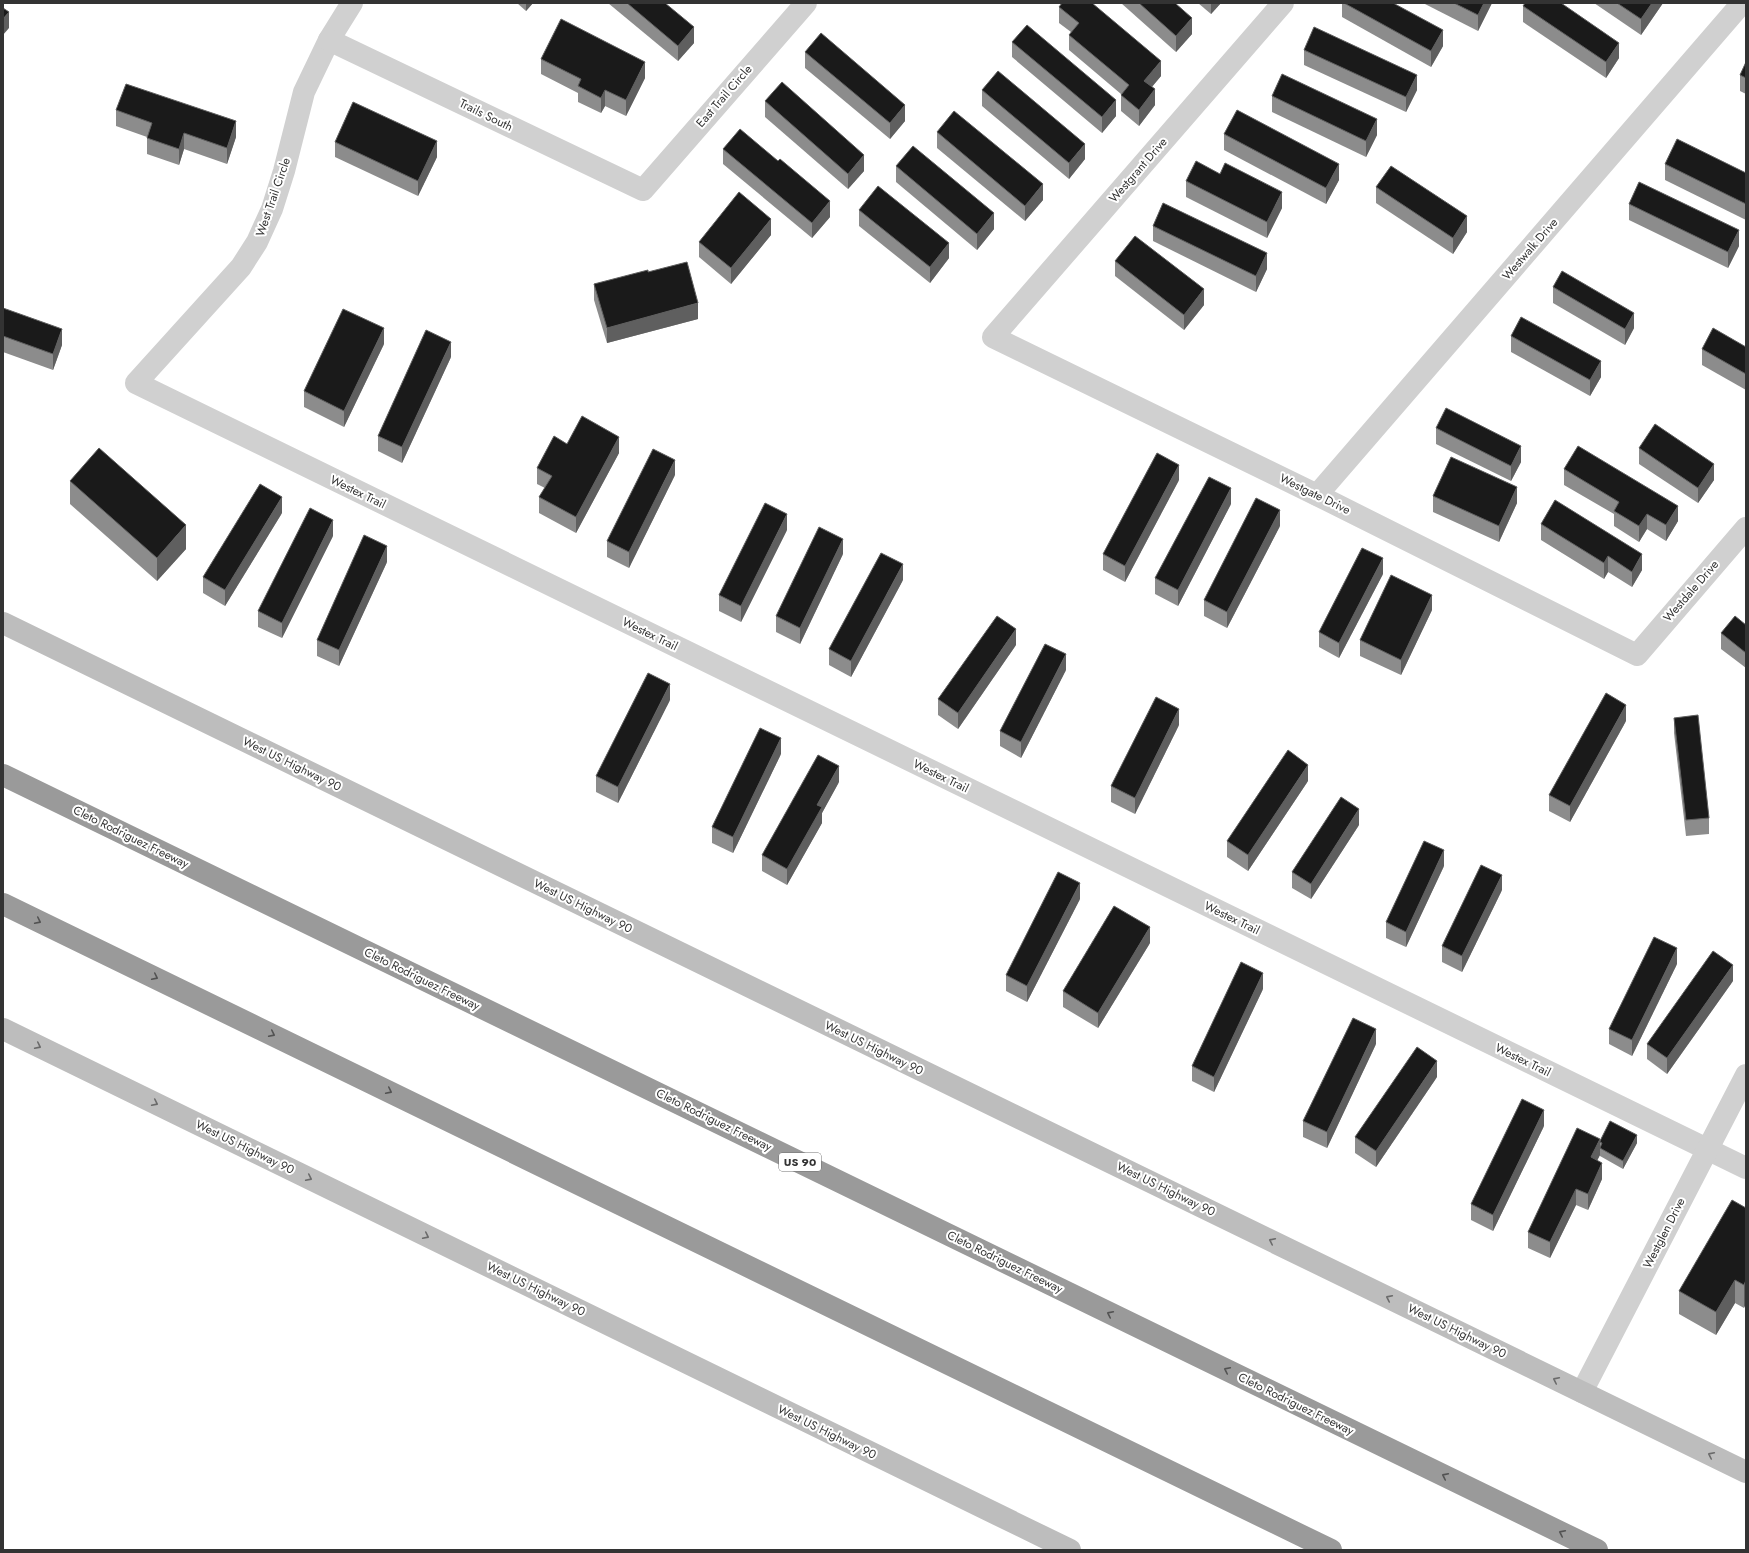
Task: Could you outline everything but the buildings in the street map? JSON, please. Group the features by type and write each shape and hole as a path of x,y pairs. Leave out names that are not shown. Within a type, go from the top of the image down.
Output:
{"highway":[{"name":"Cleto Rodriguez Freeway","path":"3,775 1597,1550"},
{"path":"3,904 1331,1550"}],"main road":[{"name":"West US Highway 90","path":"3,623 1746,1472"},
{"name":"West US Highway 90","path":"3,1029 1070,1550"}],"street":[{"name":"West Trail Circle","path":"136,383 241,267 257,242 272,209 284,171 304,92 329,40 352,3"},
{"name":"East Trail Circle","path":"643,190 806,3"},
{"name":"Westgrant Drive","path":"993,337 1283,3"},
{"name":"Westwalk Drive","path":"1317,495 1742,3"},
{"name":"Trails South","path":"329,40 643,190"},
{"name":"Westgate Drive","path":"993,337 1317,495 1637,655"},
{"name":"Westex Trail","path":"136,383 1746,1168"},
{"name":"Westdale Drive","path":"1637,655 1746,528"},
{"name":"Westglen Drive","path":"1582,1392 1746,1075"}]}
